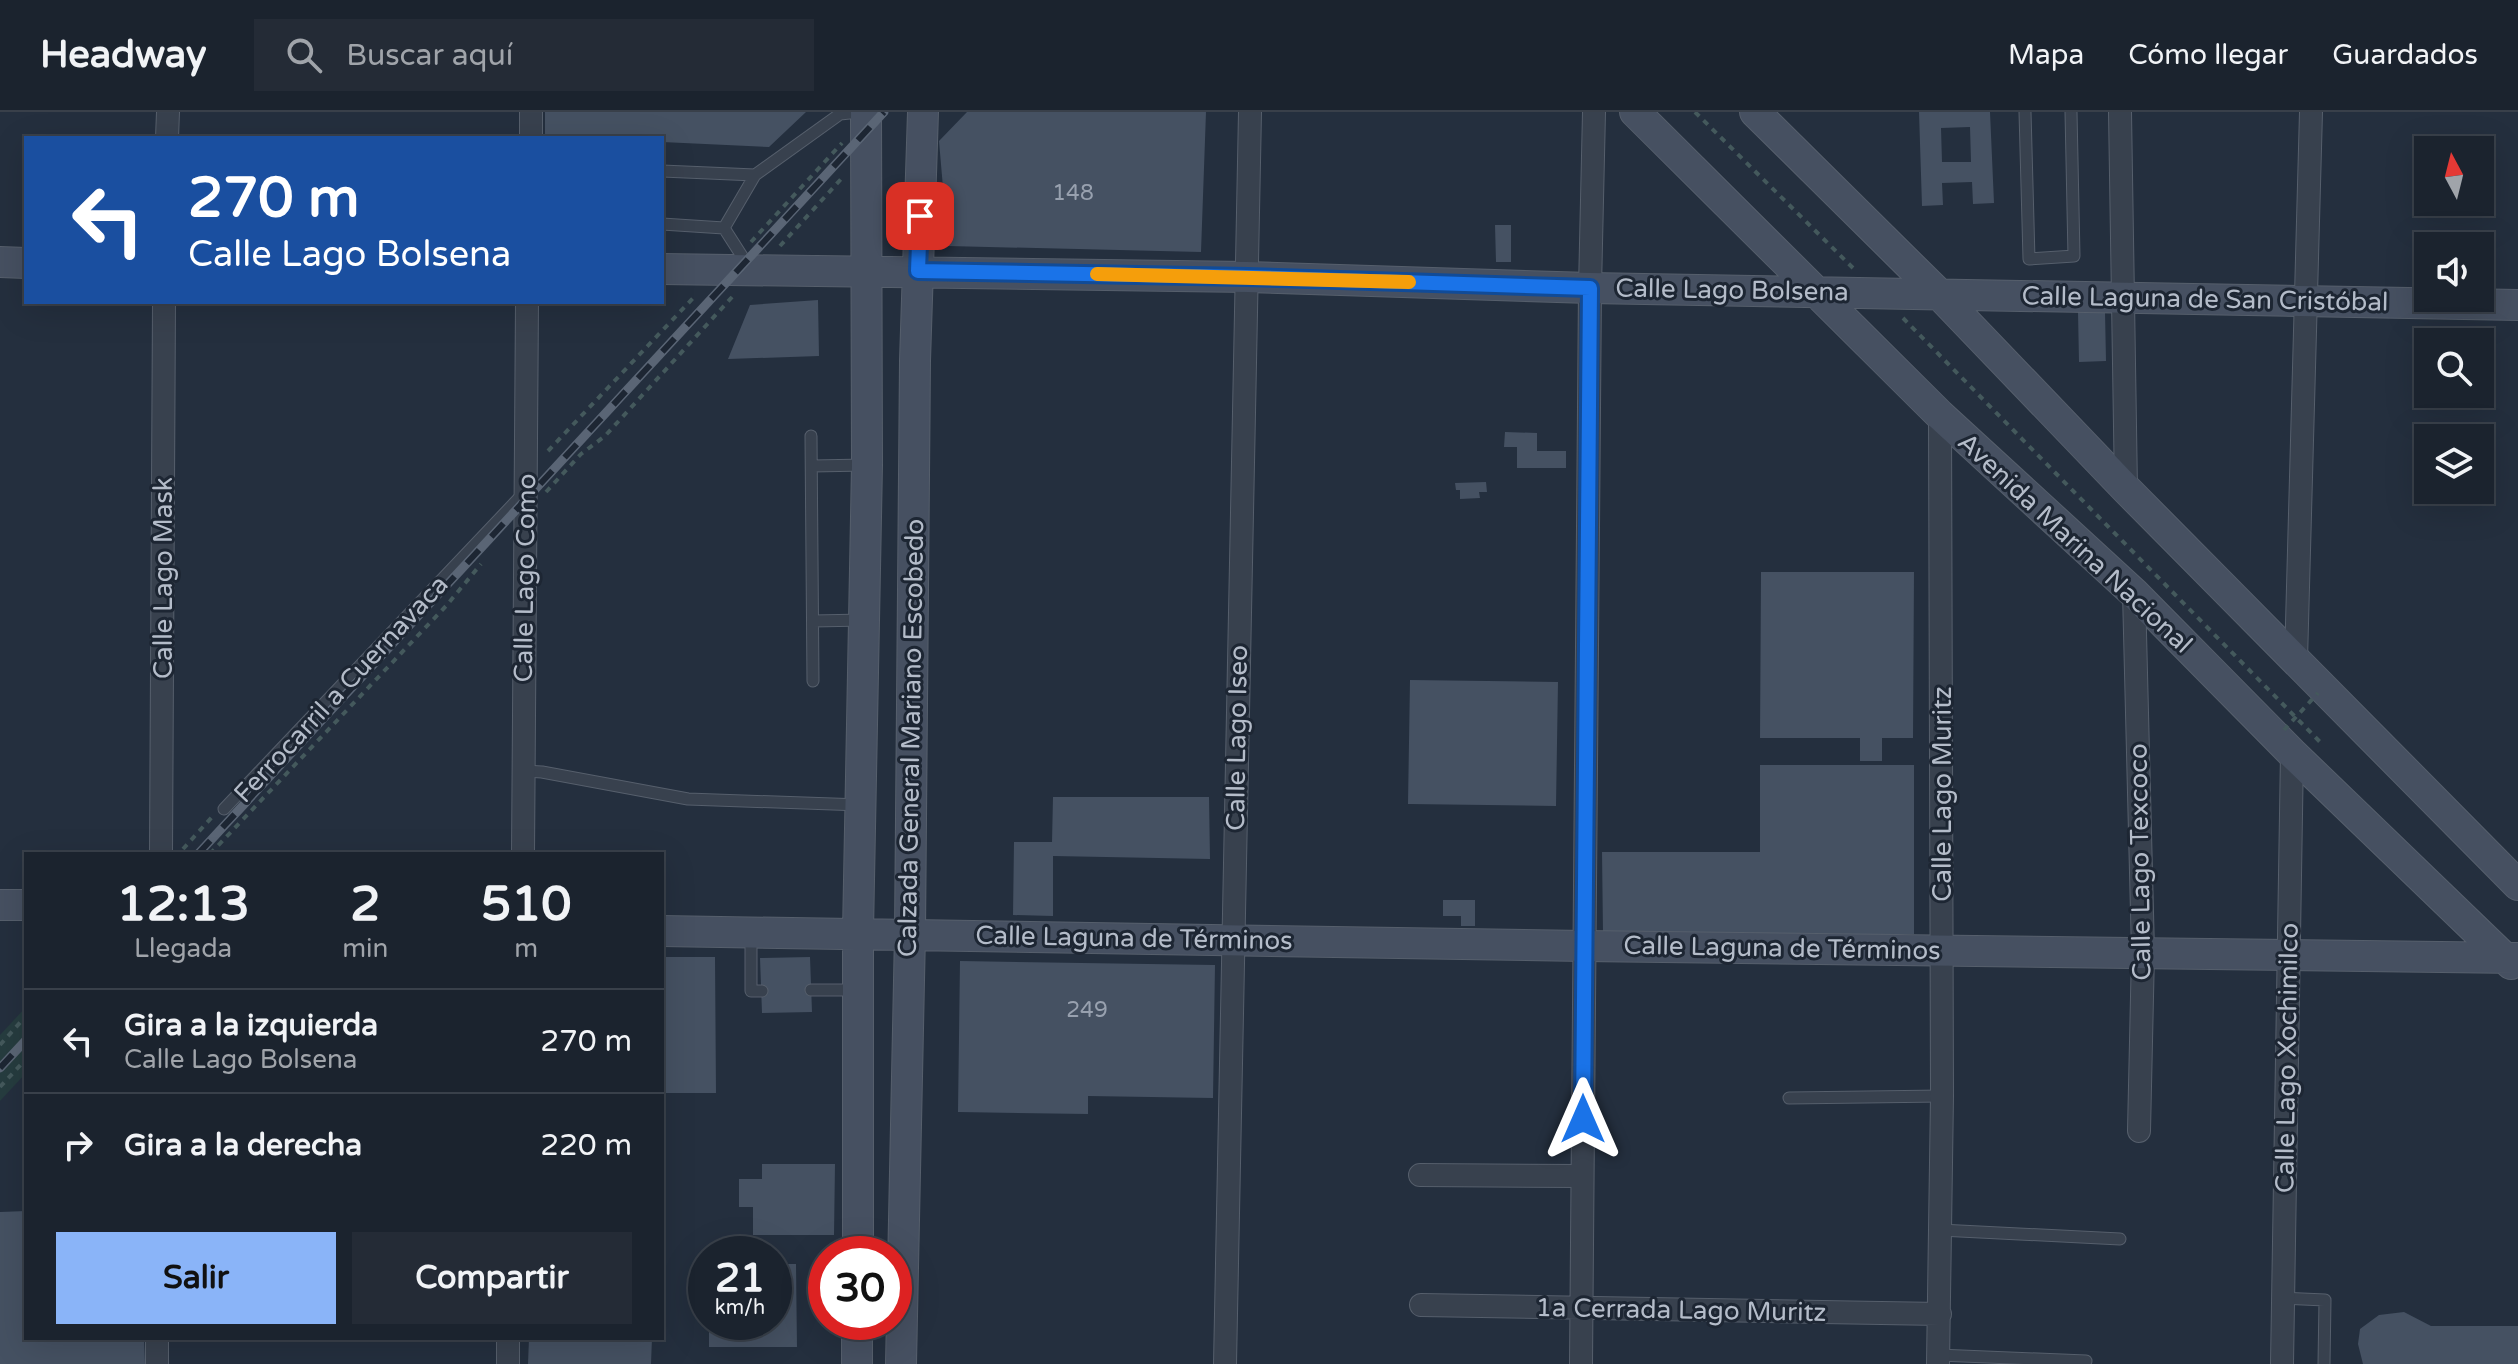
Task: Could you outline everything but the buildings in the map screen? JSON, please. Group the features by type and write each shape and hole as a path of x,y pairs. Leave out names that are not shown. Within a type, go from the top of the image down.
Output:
{"main road":[{"name":"Calzada General Mariano Escobedo","path":"858,1236 858,932 867,465 866,112"},
{"name":"Calzada General Mariano Escobedo","path":"901,1364 923,112"},
{"name":"Avenida Marina Nacional","path":"1635,112 1940,415 2134,593 2513,962"},
{"path":"1755,112 1939,294 2126,489 2518,885"},
{"path":"0,262 24,263"},
{"name":"Calle Lago Bolsena","path":"664,269 765,262 865,270 1939,294"},
{"name":"Calle Laguna de San Cristóbal","path":"1939,294 2518,305"},
{"path":"0,905 24,905"},
{"name":"Calle Laguna de Términos","path":"664,931 2288,954 2513,962"},
{"path":"857,1340 857,1364"}],"street":[{"path":"167,136 168,112"},
{"path":"531,112 531,136"},
{"name":"Calle Lago Iseo","path":"1225,1364 1250,112"},
{"path":"1581,1364 1594,112"},
{"path":"2120,112 2126,489"},
{"path":"2296,660 2311,112"},
{"name":"Calle Lago Mask","path":"161,852 164,304"},
{"name":"Calle Lago Como","path":"523,852 534,494 527,304"},
{"name":"Calle Lago Muritz","path":"1938,1360 1942,1096 1940,415"},
{"name":"Calle Lago Texcoco","path":"2134,593 2143,952 2139,1131"},
{"name":"Calle Lago Xochimilco","path":"2282,1364 2288,742"},
{"path":"1420,1175 1582,1176"},
{"name":"1a Cerrada Lago Muritz","path":"1421,1305 1940,1314"},
{"path":"157,1340 157,1364"},
{"path":"508,1340 508,1364"}],"lane":[{"path":"724,228 755,175 840,114 859,112"},
{"path":"2025,112 2029,259 2074,256 2071,112"},
{"path":"664,171 755,175"},
{"path":"664,224 724,228"},
{"path":"724,228 744,262 765,262"},
{"path":"811,436 813,681"},
{"path":"812,466 867,465"},
{"path":"224,809 534,494"},
{"path":"813,621 864,620"},
{"path":"524,771 688,799 861,805"},
{"path":"750,930 751,991 762,991"},
{"path":"811,990 858,990"},
{"path":"1789,1098 1942,1096"},
{"path":"1940,1230 2120,1239"},
{"path":"2283,1298 2325,1300 2324,1364"},
{"path":"1938,1360 2086,1361"}],"path":[{"path":"1695,112 1877,292 2330,752"},
{"path":"765,262 850,170"},
{"path":"534,494 605,436 736,293"},
{"name":"Ferrocarril a Cuernavaca","path":"212,852 436,617 486,558"},
{"path":"2288,742 2318,693"},
{"path":"0,1045 24,1018"},
{"path":"0,1087 24,1061"}],"green space":[{"path":"24,1009 24,1075 0,1101 0,1035"}],"railway":[{"path":"200,852 884,112"},
{"path":"0,1068 24,1042"}],"slow traffic":[{"path":"1097,274 1409,282"}],"route":[{"path":"920,216 918,271 1590,288 1583,1119"}]}
